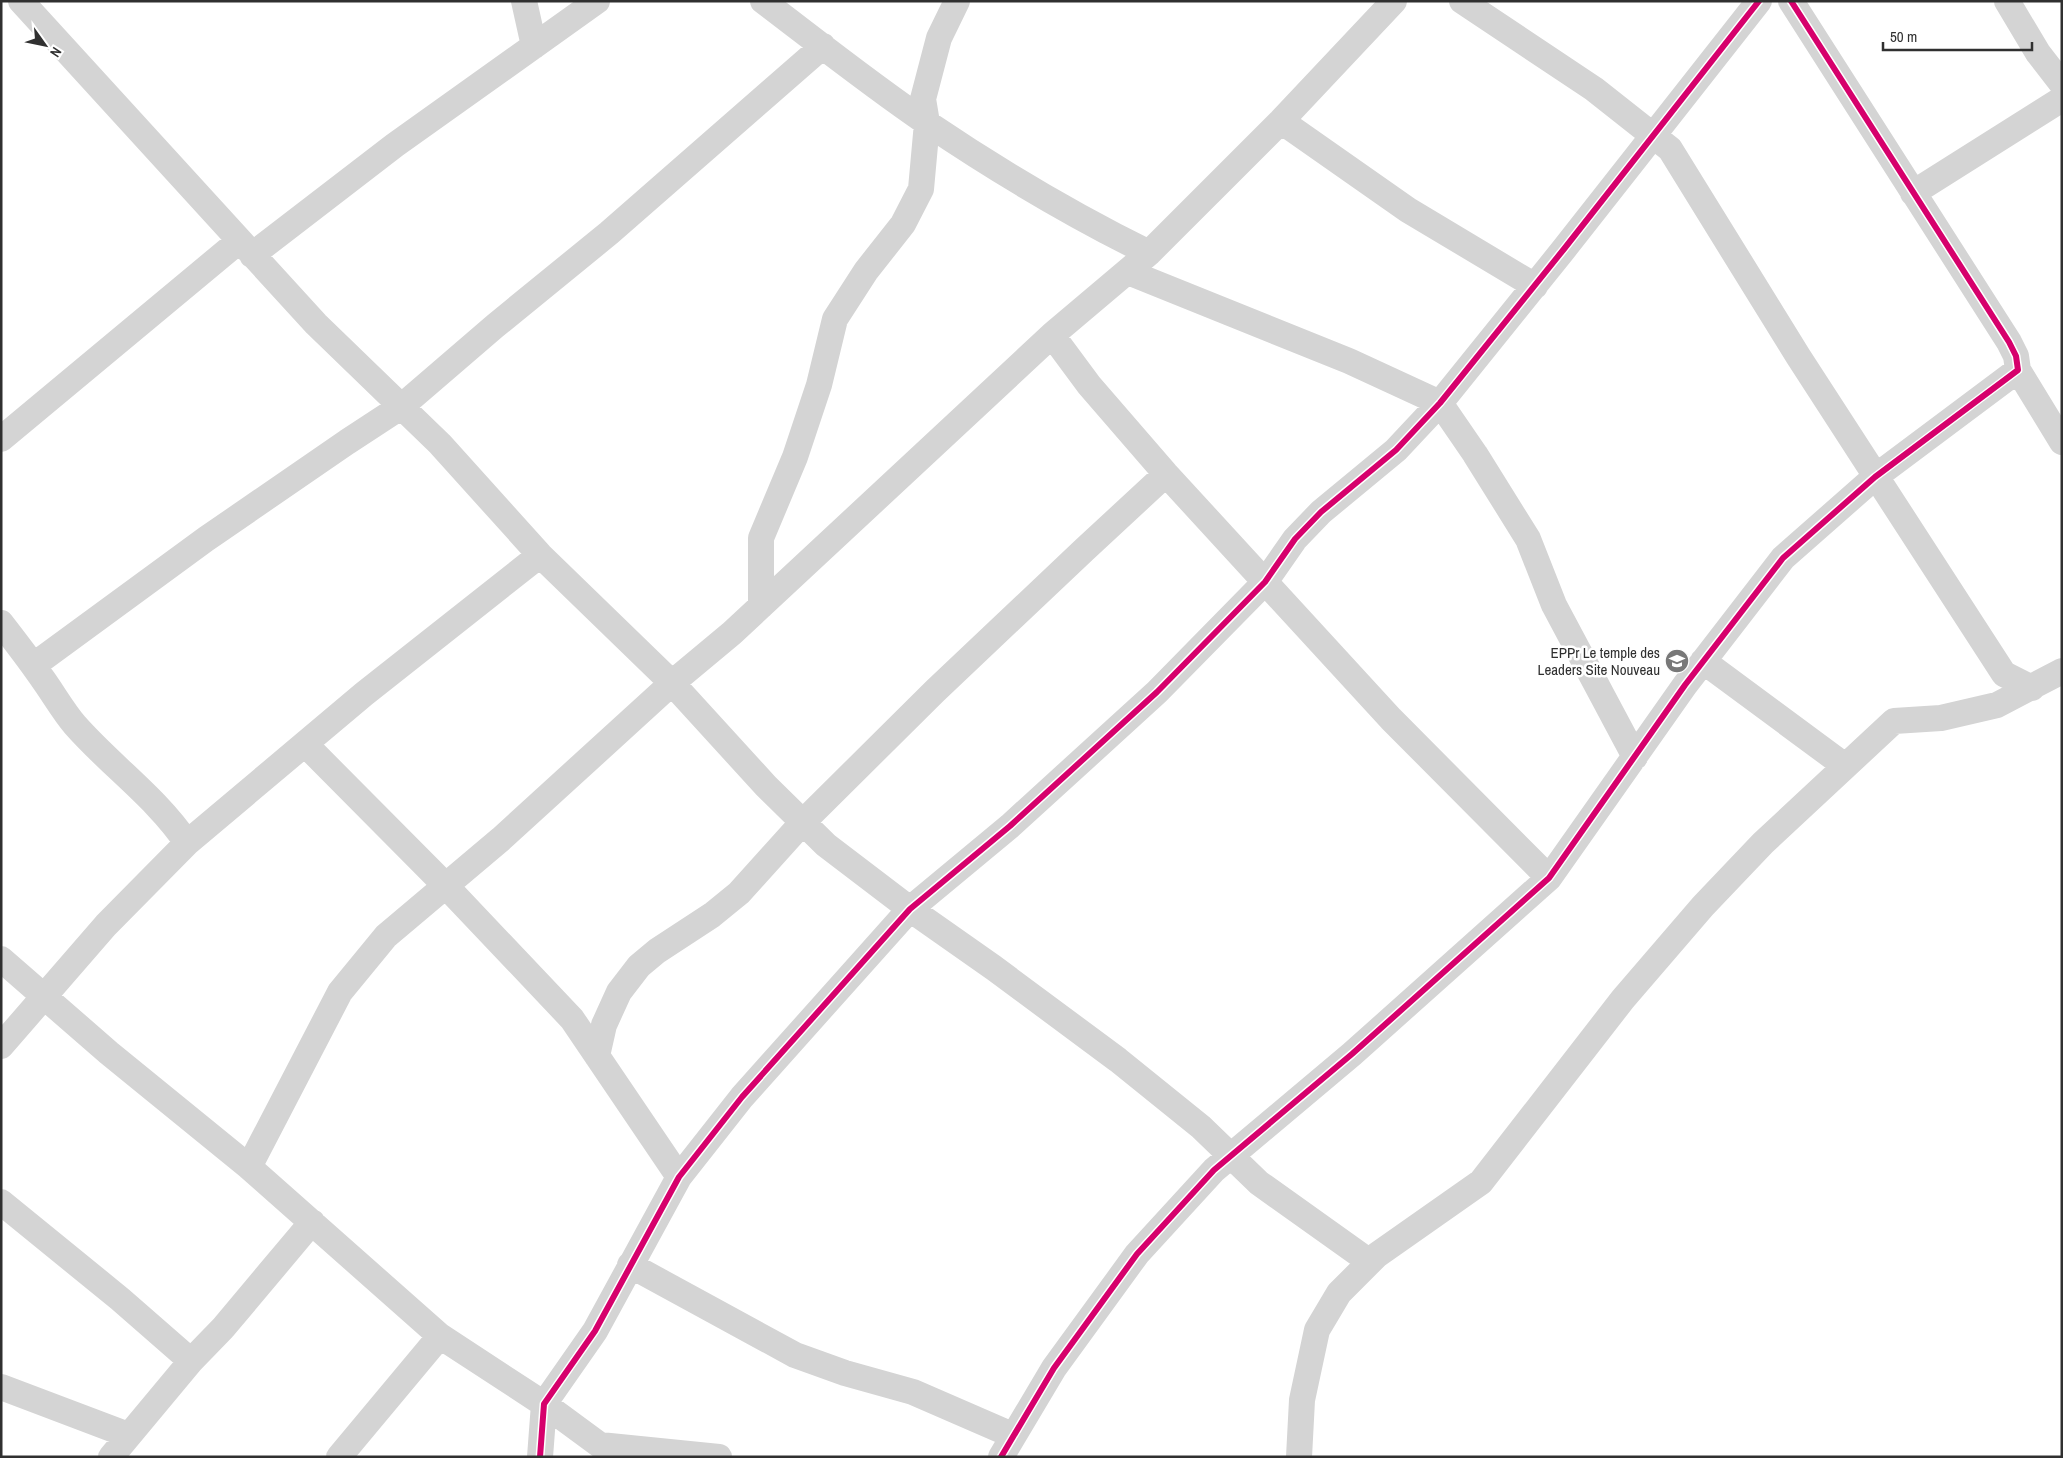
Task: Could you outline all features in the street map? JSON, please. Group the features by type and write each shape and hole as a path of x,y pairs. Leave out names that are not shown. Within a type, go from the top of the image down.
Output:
{"street":[{"path":"21,1 316,324 440,444 540,555 672,683 766,786 826,845 910,909 994,968 1118,1060 1187,1115 1259,1183 1370,1262"},
{"path":"524,1 534,46"},
{"path":"1,439 245,248 597,1"},
{"path":"763,1 927,123 1016,180 1099,228 1150,253"},
{"path":"761,606 761,538 795,457 816,394 835,319 866,271 903,224 921,189 927,123 923,99 939,38 957,1"},
{"path":"248,1167 340,992 386,936 501,839 672,683 732,633 1052,335 1150,253 1281,121 1394,1"},
{"path":"1462,1 1594,89 1670,148 1798,356 2004,674 2032,688"},
{"path":"540,1457 544,1404 595,1331 679,1177 742,1097 910,909 1010,826 1157,692 1265,582 1295,539 1321,512 1396,450 1440,403 1535,286 1759,1"},
{"path":"1791,1 2009,342 2016,356 2018,370 2062,442"},
{"path":"2007,1 2038,53 2062,84"},
{"path":"34,665 206,539 402,406 495,326 609,233 823,46"},
{"path":"1913,193 2062,99"},
{"path":"1281,121 1408,210 1535,286"},
{"path":"1128,272 1349,361 1440,403 1475,454 1528,539 1554,604 1635,757"},
{"path":"1052,335 1094,392 1166,474 1391,719 1549,878"},
{"path":"630,1265 795,1356 845,1373 913,1392 1006,1446 1054,1368 1136,1254 1214,1170 1352,1054 1549,878 1703,661 1783,558 1875,477 2018,370"},
{"path":"597,1056 604,1025 619,992 639,966 657,951 712,915 739,893 803,822 935,690 1166,474"},
{"path":"1,1046 35,988 106,925 187,843 371,688 540,555"},
{"path":"1,623 34,665 74,723 108,760 174,823 187,843"},
{"path":"1703,661 1846,766"},
{"path":"1299,1457 1302,1400 1317,1330 1339,1293 1377,1255 1481,1182 1622,999 1703,906 1763,842 1894,721 1941,718 1997,705 2062,671"},
{"path":"305,744 445,885 572,1019 679,1177"},
{"path":"1,959 109,1053 248,1167 440,1336 544,1404 608,1451 719,1457"},
{"path":"1,971 35,988"},
{"path":"1,1202 120,1299 191,1361"},
{"path":"110,1457 312,1222"},
{"path":"340,1457 440,1336"},
{"path":"1,1387 128,1435"}],"cycle path":[{"path":"540,1457 544,1404 595,1331 679,1177 742,1097 910,909 1010,826 1157,692 1265,582 1295,539 1321,512 1396,450 1440,403 1759,1"},
{"path":"1001,1457 1054,1368 1137,1254 1214,1170 1352,1054 1549,878 1685,685 1783,558 1875,477 2018,370 2016,356 2009,342 1791,1"}],"place":[{"name":"EPPr Le temple des Leaders Site Nouveau","path":"1677,661"}]}
